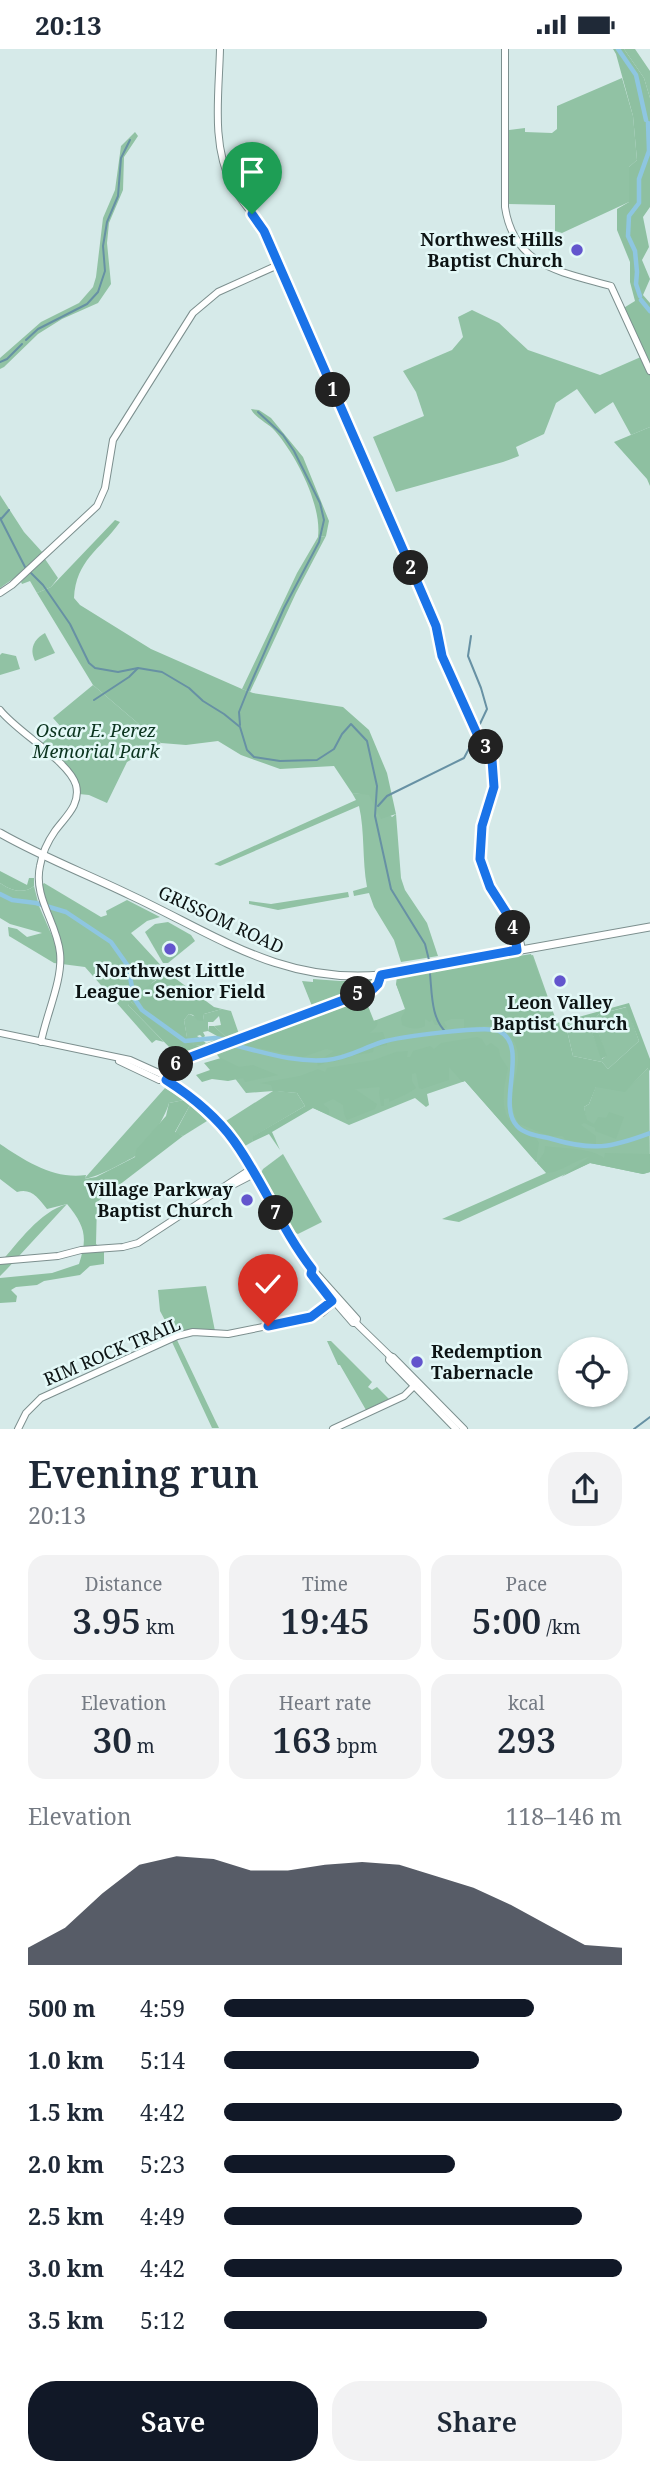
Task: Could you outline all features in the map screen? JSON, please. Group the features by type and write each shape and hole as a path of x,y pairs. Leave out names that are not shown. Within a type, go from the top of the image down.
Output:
{"main road":[{"name":"GRISSOM ROAD","path":"0,833 196,929 273,963 325,975 381,975 650,927"}],"street":[{"path":"220,49 219,128 222,158 231,183 260,225 436,626 442,656 494,765 494,787 482,826 480,859 490,887 514,926 519,950"},
{"path":"505,49 505,205 512,232 520,246 540,263 611,286 650,371"},
{"path":"0,593 97,506 103,493 115,436 193,313 218,292 278,265"},
{"path":"0,710 67,770 76,785 73,807 55,831 43,855 38,880 43,903 57,938 60,967 41,1042"},
{"path":"166,1080 174,1066 181,1061 373,989 381,975"},
{"path":"0,1033 137,1063 161,1074 197,1102 234,1141 293,1242 312,1269 316,1270 335,1301 353,1323 393,1357 458,1428"},
{"path":"0,1261 132,1245 147,1239 253,1171"},
{"name":"RIM ROCK TRAIL","path":"18,1429 26,1413 43,1397 177,1336 192,1332 230,1333 316,1315 335,1301"},
{"path":"333,1429 401,1396 415,1384"}],"green space":[{"path":"613,49 624,49 644,78 650,98 650,207 643,217 649,247 642,260 650,279 643,295 650,303 650,371 622,309 635,301 630,282 630,262 617,230 617,209 629,202 629,167 637,160 633,116"},
{"path":"624,49 635,49 650,71 650,98 644,78"},
{"path":"622,78 633,116 637,160 629,167 629,202 562,233 555,231 555,205 508,204 509,130 525,128 525,132 552,133 557,129 557,106"},
{"path":"135,132 138,136 124,157 123,190 109,223 107,243 111,284 98,303 62,319 38,334 0,369 0,358 41,322 79,303 93,287 103,218 115,190 121,146"},
{"path":"472,310 499,323 528,350 600,375 643,356 650,371 650,427 631,435 613,402 595,414 577,389 556,403 544,434 516,447 519,456 396,492 373,437 424,416 416,392 403,371 452,350 463,337 458,317"},
{"path":"251,409 259,410 271,418 303,457 329,521 326,536 318,537 312,496 291,453 275,431"},
{"path":"650,427 650,486 647,479 614,442"},
{"path":"0,495 24,532 43,553 0,588"},
{"path":"115,520 120,522 90,556 79,574 74,598 80,605 151,649 242,689 343,707 369,730 387,773 396,814 381,819 369,795 352,793 334,766 280,769 241,755 218,741 186,745 161,743 93,685 37,593 51,587"},
{"path":"326,536 250,692 242,689 297,573 318,537"},
{"path":"45,559 58,578 51,587 37,593 30,581 21,582"},
{"path":"45,633 55,653 35,661 32,652 34,645"},
{"path":"2,653 16,656 20,669 0,675"},
{"name":"Oscar E. Perez Memorial Park","path":"93,685 161,743 127,762 107,803 89,795 79,794 71,771 61,759 41,744 61,727 53,718"},
{"path":"352,793 369,794 392,817 396,814 401,878 405,890 427,923 438,956 401,962 394,940 374,907 369,893 354,896 353,891 367,887 359,806 220,866 214,864 356,800"},
{"path":"0,871 27,885 29,878 34,878 34,886 21,891 8,888 0,883"},
{"path":"0,883 17,891 34,886 39,906 53,938 60,939 45,902 42,885 44,883 101,917 107,915 106,911 127,900 160,917 147,921 131,933 168,973 148,989 145,1015 131,1002 128,1005 164,1042 156,1040 152,1043 85,967 54,963 9,936 8,927 17,929 27,937 42,933 10,924 0,918"},
{"path":"348,892 349,897 278,910 249,904 249,901 271,904"},
{"name":"Northwest Little League - Senior Field","path":"168,922 191,935 195,941 168,963 163,963 145,932 155,924"},
{"path":"531,954 554,1016 503,1027 492,1025 464,1028 464,1019 444,1022 447,1027 444,1029 441,1025 435,1025 432,1019 430,1022 425,1019 425,1026 419,1028 402,1025 401,1018 406,1009 396,984 397,976"},
{"path":"533,955 586,1120 584,1107 589,1104 596,1086 625,1091 649,1067 650,1172 643,1174 590,1163 459,1222 442,1219 546,1173 465,1081 427,1094 429,1105 426,1107 415,1098 349,1125 313,1108 342,1091 277,1091 297,1093 305,1106 254,1136 252,1142 245,1146 226,1121 273,1091 246,1093 215,1052 364,996 374,1021 405,1009 396,984"},
{"path":"168,973 214,1007 222,1009 204,1014 203,1021 189,1014 184,1020 188,1043 200,1046 215,1040 217,1036 208,1031 209,1026 214,1026 228,1039 185,1056 176,1054 128,1005 130,1001 145,1014 145,1009 134,995"},
{"path":"313,979 376,982 312,1006 302,981 313,982"},
{"path":"364,996 373,1021 377,1020 377,1026 370,1033 383,1032 387,1045 374,1047 373,1052 346,1059 342,1053 339,1060 318,1066 317,1062 334,1051 326,1049 303,1057 237,1044"},
{"path":"629,1003 650,1059 650,1071 648,1068 625,1092 596,1087 589,1104 584,1107 587,1120 594,1124 598,1117 606,1118 609,1112 624,1117 616,1139 595,1131 595,1128 584,1123 581,1125 596,1136 596,1145 566,1140 562,1136 545,1134 519,1124 512,1102 518,1056 507,1031 509,1028 555,1018 557,1023","holes":["626,1007 639,1041 608,1069 602,1062 573,1056 566,1026 587,1018 601,1059 607,1056 594,1020 599,1014"]},
{"path":"627,1007 639,1041 608,1069 602,1062 573,1056 566,1026 587,1018 602,1059 606,1056 594,1020 599,1014"},
{"path":"222,1009 231,1011 239,1034 228,1039 214,1026 221,1025 219,1016 213,1022 208,1022 208,1031 203,1032 203,1038 197,1036 206,1043 201,1046 188,1044 184,1020 189,1014 203,1020 204,1014"},
{"path":"477,1037 482,1039 486,1046 491,1043 499,1049 508,1068 504,1090 505,1110 514,1125 534,1134 539,1143 536,1162 465,1081 462,1082 449,1067 449,1080 422,1089 419,1088 416,1073 412,1074 416,1088 389,1102 389,1098 384,1099 384,1106 381,1106 380,1087 355,1089 377,1104 375,1109 347,1120 343,1105 333,1099 323,1104 329,1109 329,1115 313,1108 272,1132 280,1150 269,1134 252,1142 253,1136 305,1106 297,1093 273,1091 271,1085 260,1083 300,1076 318,1069 325,1072 327,1068 374,1060 396,1052 408,1051 407,1057 410,1057 413,1051 430,1046 434,1049 441,1043"},
{"path":"221,1058 239,1067 253,1065 278,1075 245,1082 243,1078 202,1082 196,1075 210,1070 204,1063"},
{"path":"165,1088 184,1100 169,1103 160,1124 144,1147 123,1163 84,1179"},
{"path":"184,1100 190,1105 175,1132 183,1136 97,1202 96,1244 104,1251 104,1264 90,1266 80,1275 16,1287 11,1290 17,1296 16,1302 0,1303 0,1278 52,1273 79,1264 84,1239 78,1219 67,1204 47,1209 34,1195 27,1191 17,1192 0,1179 0,1144 30,1163 52,1172 86,1175 85,1179 96,1177 135,1157 136,1150 166,1116 169,1103"},
{"path":"190,1105 207,1121 183,1136 175,1133"},
{"path":"545,1146 584,1150 604,1158 605,1153 650,1154 650,1172 643,1174 590,1163 561,1177 589,1157 547,1173 537,1163"},
{"path":"283,1154 322,1222 298,1234 294,1232 261,1173"},
{"path":"67,1204 0,1276 0,1263 30,1229 47,1214"},
{"path":"206,1286 215,1331 191,1330 173,1335 160,1311 158,1290"},
{"path":"177,1340 219,1428 212,1428 172,1342"},
{"path":"327,1341 331,1341 372,1382 368,1387 372,1390 377,1387 389,1399 366,1410 338,1365"}],"waterway":[{"path":"618,49 636,75 646,120"},
{"path":"640,296 636,284 635,251 628,236 629,216 639,203 639,179 649,151 648,123"},
{"path":"26,340 38,329 87,304 98,292 105,271 103,246 107,222 118,196 121,158 130,140"},
{"path":"641,300 650,311"},
{"path":"0,362 7,359 22,344"},
{"path":"240,725 239,712 247,692 284,608 319,542 324,520 320,503 294,451 283,435 258,412"},
{"path":"1,519 9,510"},
{"path":"0,518 25,567 43,585 70,624 89,663 95,668 118,672 138,668 162,672 189,688 240,727 247,750 254,757 280,761 317,760 334,749 351,724 367,741 377,786 375,816 391,889 425,944 429,960"},
{"path":"471,636 468,656 487,709 478,728"},
{"path":"94,700 138,668"},
{"path":"378,806 387,796 464,758 474,739"},
{"path":"0,894 12,900 36,903 66,912 111,942 128,966 134,998 142,1010 185,1041 215,1038 226,1040"},
{"path":"430,974 435,1014 447,1033"},
{"path":"233,1045 267,1054 315,1061 335,1059 382,1042 405,1037 461,1031 499,1031 508,1038 512,1049 511,1116 520,1129 566,1143 590,1146 612,1145 650,1133"},
{"path":"634,1429 650,1417"}],"place":[{"name":"Northwest Hills Baptist Church","path":"577,250"},
{"name":"Northwest Little League - Senior Field","path":"170,949"},
{"name":"Leon Valley Baptist Church","path":"560,981"},
{"name":"Village Parkway Baptist Church","path":"247,1200"},
{"name":"Redemption Tabernacle","path":"417,1362"}],"route":[{"path":"252,214 264,231 418,584 436,626 439,647 450,675 492,760 494,787 482,826 480,859 490,887 513,923 517,950 381,975 373,989 188,1058 174,1066 166,1080 197,1102 234,1141 293,1242 312,1269 311,1274 332,1301 311,1317 268,1326"}]}
